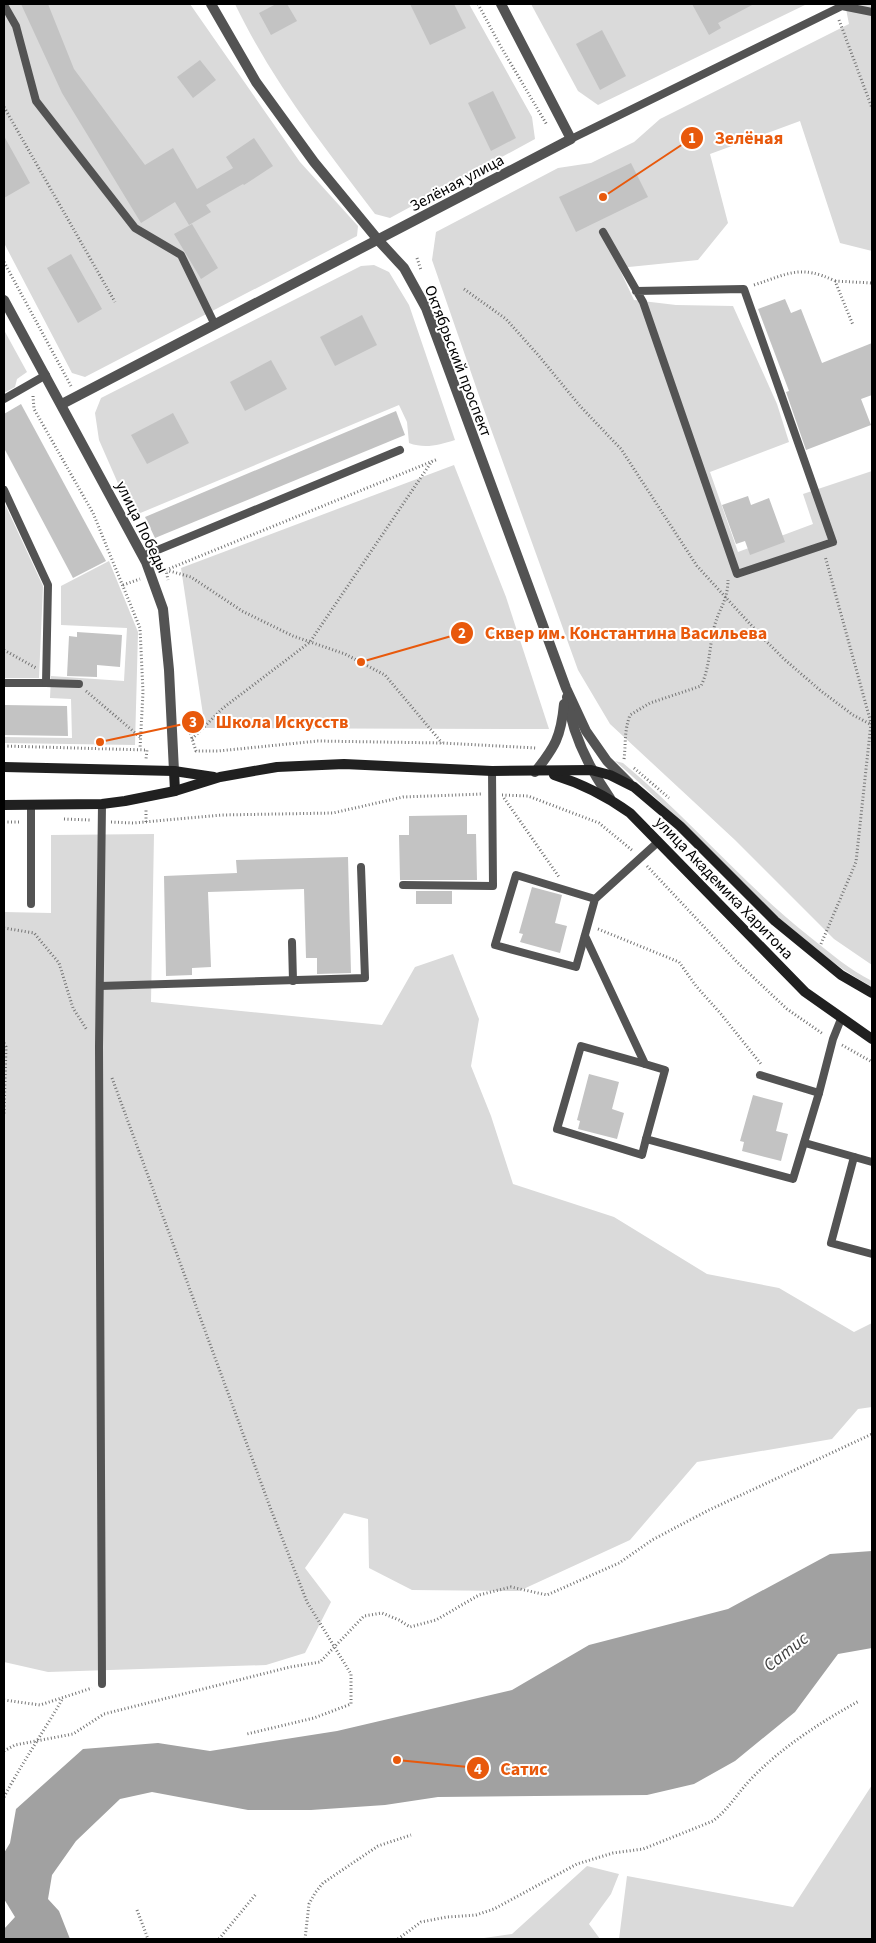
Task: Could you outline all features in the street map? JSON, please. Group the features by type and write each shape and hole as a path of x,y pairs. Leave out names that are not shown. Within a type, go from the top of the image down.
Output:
{"main road":[{"name":"улица Академика Харитона","path":"4,805 102,804 139,799 175,791 220,777 277,767 344,764 492,771 546,772 591,770 610,774 634,787 680,826 775,921 840,976 872,993"},
{"name":"улица Академика Харитона","path":"4,767 174,771 220,777"},
{"name":"улица Победы","path":"174,771 175,791"},
{"name":"улица Академика Харитона","path":"546,772 581,783 610,798 630,813 805,992 872,1039"}],"street":[{"name":"Октябрьский проспект","path":"212,4 256,82 314,162 379,241 404,268 426,308 566,688 586,731 607,761 634,787"},
{"path":"501,4 571,140"},
{"name":"Зелёная улица","path":"62,404 571,140"},
{"name":"улица Победы","path":"4,300 143,556 164,609 174,771"},
{"name":"Октябрьский проспект","path":"566,688 568,711 591,770 610,798"},
{"name":"Октябрьский проспект","path":"535,772 558,739 563,723 566,688"}],"lane":[{"path":"4,5 16,26 36,100 135,228 181,255 215,325"},
{"name":"Зелёная улица","path":"571,140 839,6"},
{"path":"839,6 872,12"},
{"path":"603,232 636,291 643,302 737,574 833,542 744,289 636,291"},
{"path":"4,399 46,375"},
{"path":"143,556 400,450"},
{"path":"4,490 48,585 46,683"},
{"path":"4,683 79,684"},
{"path":"403,885 493,886 492,771"},
{"path":"102,804 99,1048 102,1684"},
{"path":"31,805 31,904"},
{"path":"595,899 516,875 495,945 576,967 595,899 658,842"},
{"path":"100,986 365,978 361,867"},
{"path":"585,936 645,1064"},
{"path":"292,942 293,981"},
{"path":"646,1139 793,1180 833,1040 841,1019"},
{"path":"581,1046 645,1064 666,1070 642,1154 557,1129 581,1046"},
{"path":"760,1075 819,1093"},
{"path":"805,1142 872,1162"},
{"path":"854,1157 831,1243 872,1254"}],"path":[{"path":"478,4 500,47 559,146"},
{"path":"839,6 872,108"},
{"path":"4,107 115,302"},
{"path":"4,262 76,396"},
{"path":"744,289 803,270 819,273 835,281 872,283"},
{"path":"835,281 853,325"},
{"path":"464,289 506,319 540,356 580,406 622,449 697,566 762,638 784,660 821,691 853,715 872,724"},
{"path":"32,383 34,409 93,513 140,628 143,692 140,749"},
{"path":"438,459 166,570 191,577 242,611 292,636 345,654 385,675 442,743"},
{"path":"192,739 223,708 310,642 432,462"},
{"path":"821,944 856,862 872,724 822,546"},
{"path":"624,760 625,729 630,715 650,703 701,686 707,673 714,628 728,592 728,560 730,555"},
{"path":"4,650 46,674"},
{"path":"79,684 140,738"},
{"path":"196,751 218,751 318,741 442,743 536,748"},
{"path":"4,746 147,750"},
{"path":"502,795 569,891"},
{"path":"60,819 133,823 222,815 333,813 403,797 528,796 599,823 640,858 737,962 787,1009 833,1040 872,1062"},
{"path":"4,822 31,821"},
{"path":"588,925 679,962 696,986 773,1078"},
{"path":"4,928 34,933 59,963 73,1008 99,1048"},
{"path":"4,1043 6,1047 4,1114"},
{"path":"112,1077 307,1602 351,1674 350,1704 314,1718 247,1734"},
{"path":"4,1751 15,1745 73,1734 104,1714 290,1667 320,1662 364,1616 382,1613 410,1626 436,1620 479,1595 511,1587 547,1595 619,1564 652,1540 709,1510 872,1434"},
{"path":"4,1700 40,1705 102,1684"},
{"path":"4,1796 63,1698"},
{"path":"398,1939 421,1922 447,1917 476,1915 494,1909 577,1864 613,1853 643,1849 713,1821 722,1814 752,1778 786,1748 830,1716 858,1701"},
{"path":"305,1939 309,1904 323,1884 378,1846 411,1835"},
{"path":"219,1939 256,1894"},
{"path":"137,1910 148,1939"}],"shaded area":[{"path":"4,4 190,4 300,162 358,226 357,236 85,377 72,373 4,243"},
{"path":"235,4 469,4 532,117 535,139 390,218 375,214 282,87"},
{"path":"531,4 807,4 598,105 578,91"},
{"path":"845,4 872,4 872,251 840,243 800,121 710,154 728,223 698,260 619,268 634,300 676,305 733,306 777,404 789,442 710,472 738,552 813,524 803,494 872,471 872,965 834,939 735,840 610,724 578,670 432,260 436,232 558,168 591,163 634,142 660,119 849,24"},
{"path":"374,265 389,272 409,305 455,440 426,446 409,443 407,422 399,405 138,514 127,504 99,440 95,413 101,398 361,266"},
{"path":"4,330 27,372 17,379 15,387 4,393"},
{"path":"454,465 506,597 549,729 205,728 181,568"},
{"path":"4,502 43,586 39,678 4,678"},
{"path":"109,561 138,632 135,745 4,743 4,737 72,738 71,699 50,698 51,676 124,681 127,628 61,625 61,586"},
{"path":"615,761 623,763 671,806 785,917 840,961 872,981 872,987 841,968 785,924 658,800"},
{"path":"154,834 151,1002 382,1025 415,967 453,954 479,1019 471,1066 491,1116 513,1184 614,1217 707,1274 779,1288 854,1332 872,1323 872,1407 858,1409 832,1439 697,1462 630,1540 519,1591 412,1590 369,1568 368,1519 344,1513 305,1568 331,1602 305,1653 266,1665 48,1672 4,1662 4,912 51,913 51,835"},
{"path":"872,1785 872,1939 619,1939 627,1876 793,1907"},
{"path":"587,1866 619,1874 611,1894 589,1924 600,1939 477,1939 512,1934"}],"water":[{"path":"872,1551 872,1648 838,1654 795,1712 735,1761 694,1784 647,1795 438,1797 385,1805 311,1810 248,1810 152,1792 120,1799 76,1841 52,1875 48,1899 59,1911 70,1939 4,1939 4,1929 15,1917 4,1899 4,1853 10,1843 16,1809 83,1749 158,1743 210,1751 337,1731 512,1690 589,1645 728,1609 830,1554"}],"building":[{"path":"21,4 48,4 74,69 145,165 173,148 197,189 233,168 226,157 254,138 273,166 244,185 206,205 211,212 189,225 175,202 141,223 62,93"},
{"path":"276,4 287,4 297,21 271,35 259,13"},
{"path":"410,4 454,4 466,28 430,45"},
{"path":"692,4 754,4 718,23 721,28 709,35"},
{"path":"602,30 626,76 600,90 576,44"},
{"path":"200,60 216,80 193,98 177,77"},
{"path":"493,91 516,138 491,151 468,103"},
{"path":"4,136 30,183 4,198"},
{"path":"631,163 648,197 576,232 559,197"},
{"path":"192,224 218,268 201,279 174,234"},
{"path":"71,254 102,309 78,323 47,268"},
{"path":"785,299 791,313 801,309 822,363 872,343 872,395 861,399 871,425 806,450 786,392 789,391 758,309"},
{"path":"362,315 377,345 335,366 320,337"},
{"path":"271,360 287,389 245,411 230,382"},
{"path":"21,404 106,561 73,578 4,448 4,414"},
{"path":"396,411 405,435 155,538 145,517"},
{"path":"173,413 189,443 147,464 131,435"},
{"path":"748,496 751,505 769,498 785,542 750,555 745,541 736,544 722,505"},
{"path":"77,632 122,635 120,667 97,665 97,677 67,676 69,636 77,637"},
{"path":"4,705 67,706 68,736 4,735"},
{"path":"467,815 467,834 476,834 477,880 400,880 399,835 409,835 409,816"},
{"path":"348,857 351,973 317,974 317,958 306,958 304,889 208,892 211,967 192,968 192,975 166,976 164,876 237,873 236,860"},
{"path":"532,887 562,895 555,923 567,926 560,953 520,942 523,934 519,933"},
{"path":"416,891 452,891 452,904 416,904"},
{"path":"589,1074 619,1082 612,1109 624,1113 617,1139 578,1129 580,1121 577,1120"},
{"path":"753,1095 783,1103 776,1131 788,1134 781,1161 742,1151 744,1142 740,1141"}],"place":[{"name":"Зелёная","path":"603,197"},
{"name":"Сквер им. Константина Васильева","path":"361,662"},
{"name":"Школа Искусств","path":"100,742"},
{"name":"Сатис","path":"397,1760"}]}
